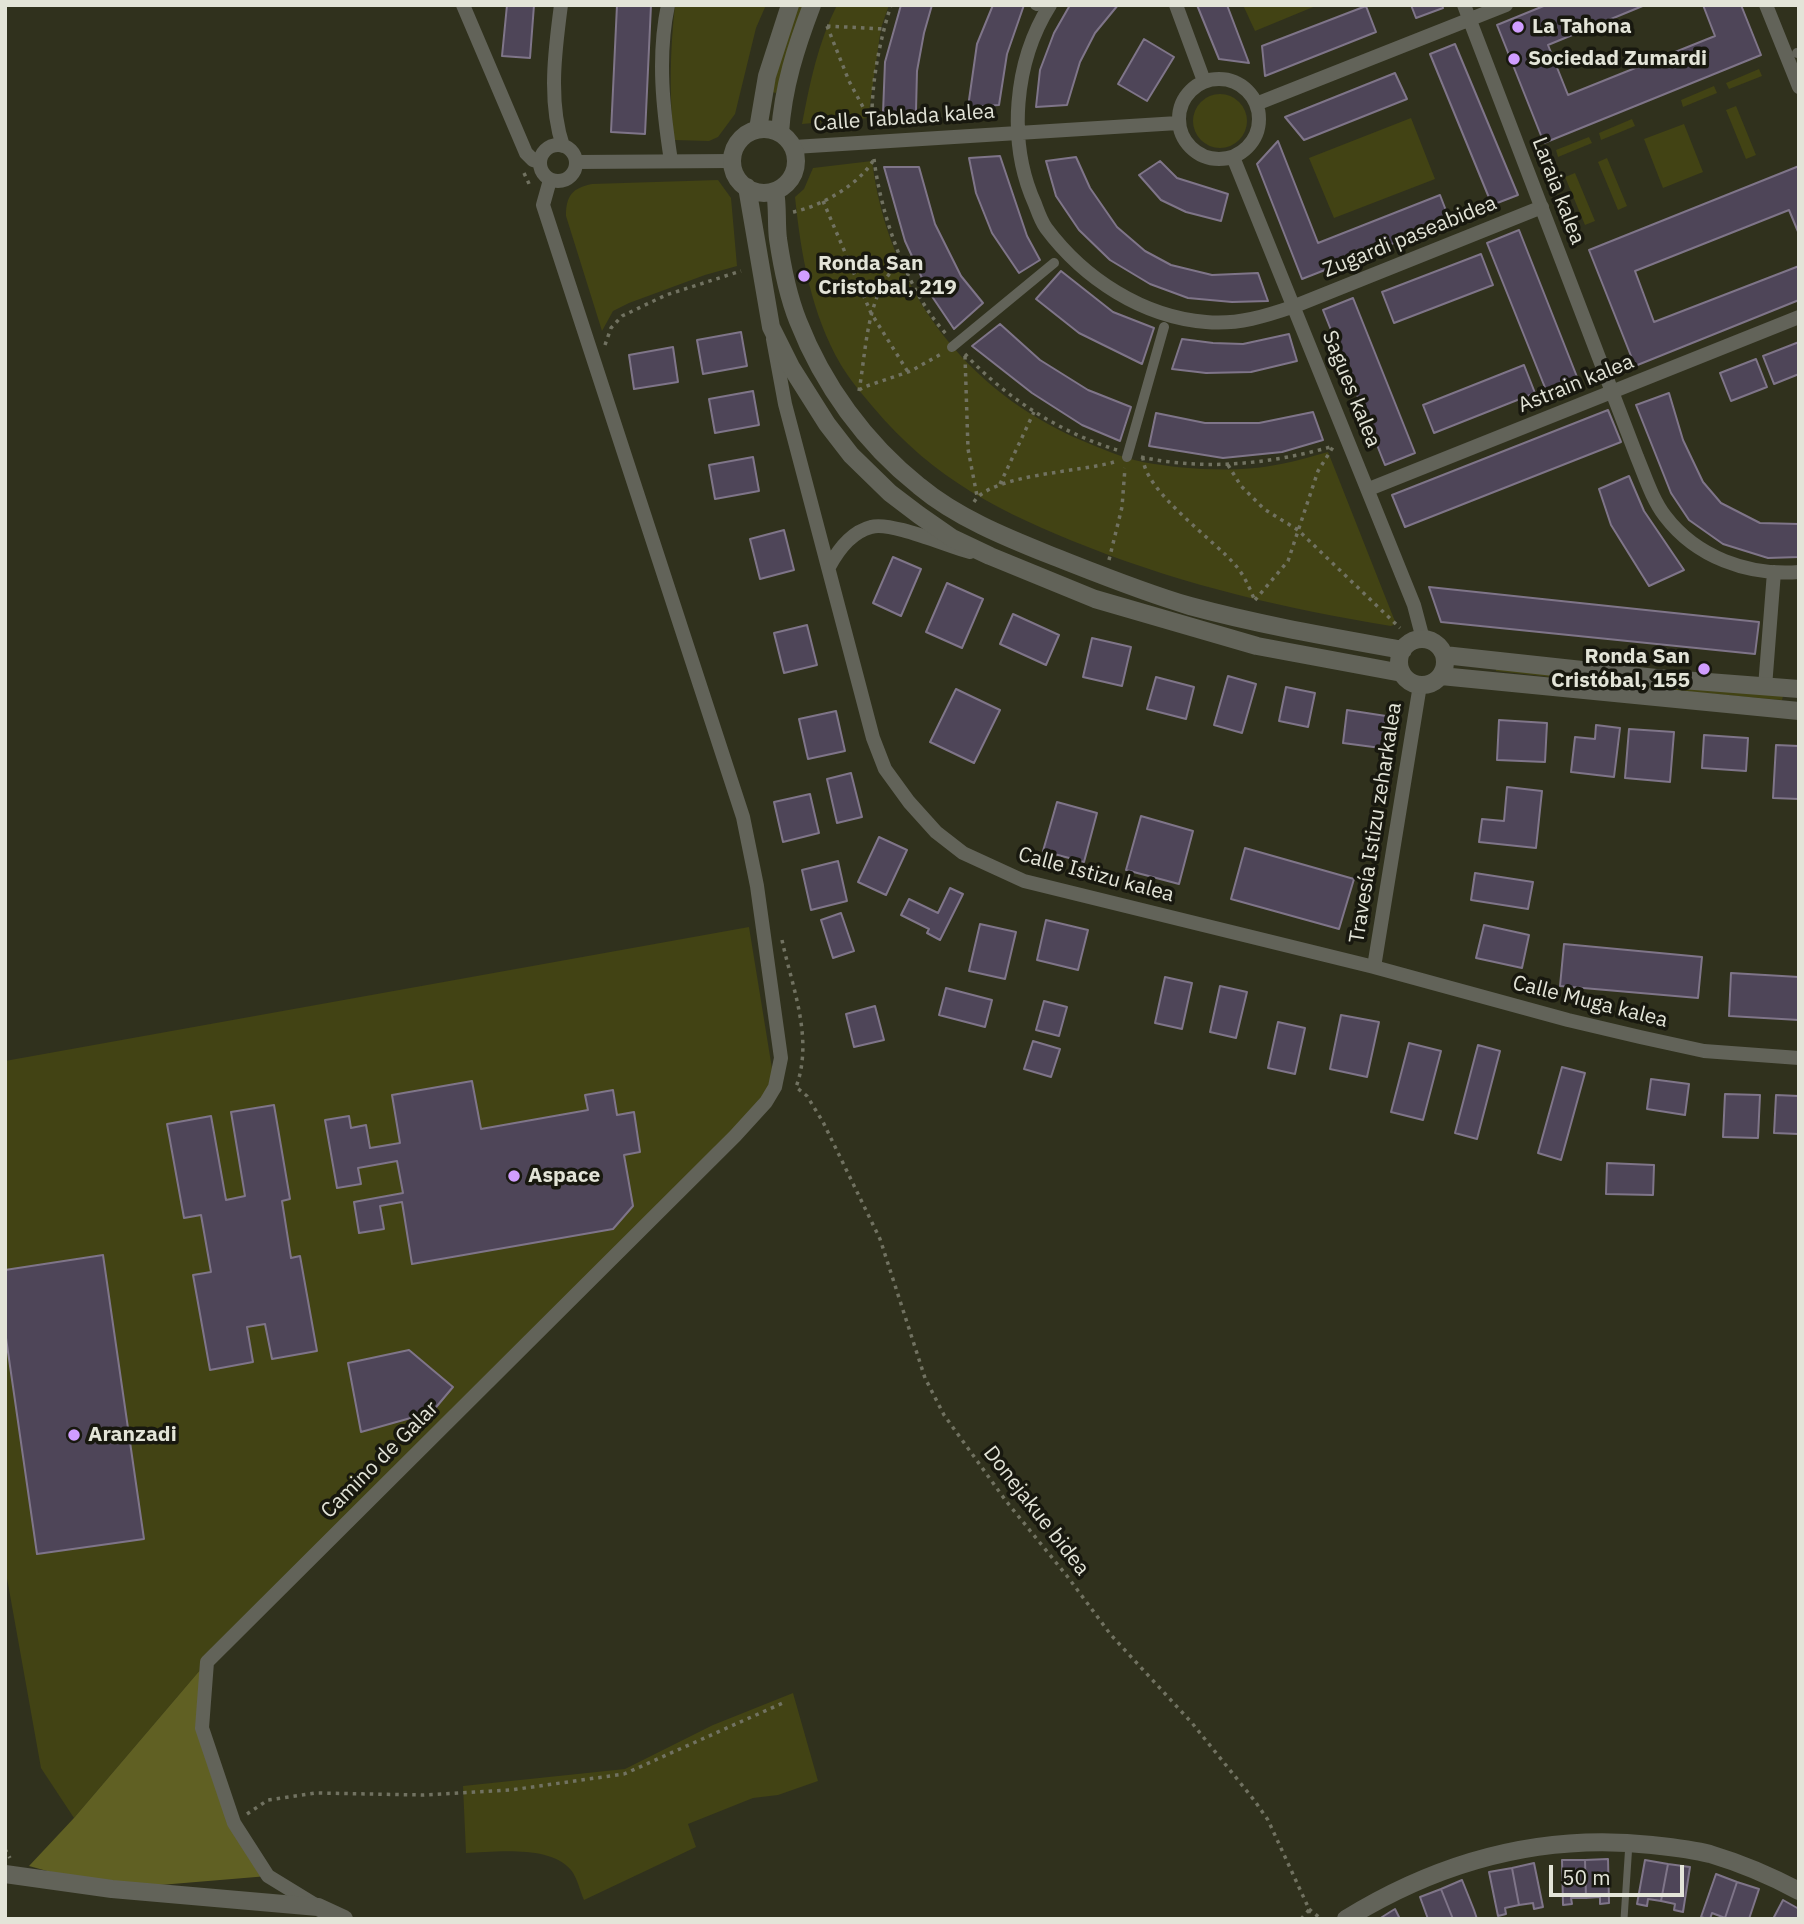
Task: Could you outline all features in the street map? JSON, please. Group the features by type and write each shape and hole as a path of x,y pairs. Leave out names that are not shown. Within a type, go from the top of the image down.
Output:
{"street":[{"path":"463,5 526,153 533,160 540,162"},
{"path":"561,5 555,49 555,86 563,146"},
{"path":"668,5 662,54 662,84 671,161"},
{"path":"758,129 767,76 790,5"},
{"path":"780,132 782,103 793,55 812,5"},
{"path":"1176,5 1204,81"},
{"name":"Laraia kalea","path":"1464,5 1612,392 1664,514 1689,541 1719,559 1758,570 1799,572"},
{"path":"1256,104 1506,5"},
{"path":"1766,5 1799,87"},
{"name":"Calle Tablada kalea","path":"1041,6 1019,102 1018,132 1021,159 1031,195 1045,227 1085,269 1107,287 1135,303 1173,317 1208,322 1258,319 1295,306"},
{"path":"1221,79 1237,83 1248,91 1256,104 1259,117 1257,134 1248,146 1233,157 1206,158 1188,145 1178,123 1185,97 1204,81 1221,79"},
{"name":"Calle Tablada kalea","path":"794,147 1178,123"},
{"path":"758,129 780,132 794,147 796,168 792,178 775,191 765,193 747,187 739,180 732,161 739,140 758,129"},
{"path":"563,146 572,152 576,167 570,177 561,182 550,180 542,172 540,162 547,148 563,146"},
{"name":"Sagues kalea","path":"1233,157 1419,618 1423,639"},
{"path":"576,162 732,161"},
{"name":"Camino de Galar","path":"318,1907 268,1876 234,1823 202,1728 207,1662 735,1136 766,1102 778,1078 781,1058 757,886 743,817 543,205 550,180"},
{"path":"747,187 771,327 791,367 827,424 851,455 890,493 919,515 952,538 1096,599 1223,637 1402,673"},
{"path":"775,191 783,268 797,318 813,357 856,424 885,456 920,488 952,509 1007,537 1103,576 1188,605 1269,625 1403,650"},
{"name":"Zugardi paseabidea","path":"1295,306 1542,207"},
{"path":"954,346 1054,263"},
{"name":"Astrain kalea","path":"1368,489 1799,317"},
{"name":"Calle Istizu kalea","path":"771,327 785,404 873,738 885,769 909,802 936,832 963,853 1024,881 1374,967"},
{"path":"1127,455 1164,327"},
{"path":"829,567 847,541 871,527 887,526 950,547 990,556"},
{"path":"1765,687 1774,572"},
{"path":"1423,639 1440,646 1446,665 1441,676 1428,685 1409,681 1402,673 1399,661 1403,650 1415,640 1423,639"},
{"path":"1444,654 1656,678 1799,689"},
{"path":"1441,676 1799,711"},
{"name":"Travesía Istizu zeharkalea","path":"1374,967 1420,685"},
{"name":"Calle Muga kalea","path":"1374,967 1568,1020 1704,1051 1799,1058"},
{"path":"1330,1918 1417,1880 1493,1854 1582,1843 1629,1843 1709,1854 1766,1875 1799,1891"},
{"path":"5,1874 112,1889 318,1907 344,1919"}],"lane":[{"path":"1624,1919 1629,1843"}],"path":[{"path":"827,26 849,81 872,124 872,107 884,29 891,5"},
{"path":"821,25 884,29"},
{"path":"791,213 823,201 860,176 874,159 886,219 901,260 929,310 954,346 908,372 859,390 870,313 878,291 901,260"},
{"path":"823,201 870,313 908,372"},
{"path":"604,348 611,328 622,316 666,295 741,271"},
{"path":"974,502 977,496 966,427 965,354 1004,390 1034,412 1102,446 1127,455 1143,457 1163,462 1253,464 1334,446 1318,471 1288,561 1255,601 1236,566 1170,502 1146,471 1143,457"},
{"path":"1000,484 1034,412"},
{"path":"977,496 1000,484 1093,467 1127,455"},
{"path":"1108,562 1112,556 1120,516 1127,455"},
{"path":"1228,464 1241,486 1264,509 1298,530 1400,628"},
{"name":"Donejakue bidea","path":"796,1087 807,1096 822,1122 880,1239 925,1378 944,1415 1111,1635 1192,1723 1254,1800 1274,1832 1309,1909 1309,1919"},
{"path":"234,1823 268,1800 316,1793 423,1795 511,1790 624,1774 785,1702"},
{"path":"1301,1919 1309,1909 1330,1918"}],"shaded area":[{"path":"675,5 766,5 756,28 735,114 718,137 709,141 674,140 671,72"},
{"path":"798,5 804,5 776,93 772,92 783,49"},
{"path":"837,5 889,5 881,28 868,118 802,124 820,48"},
{"path":"1243,5 1318,5 1255,31"},
{"path":"1759,69 1762,76 1729,89 1726,83"},
{"path":"1714,86 1717,93 1683,107 1681,100"},
{"path":"1220,94 1239,102 1247,121 1239,140 1220,148 1201,140 1193,121 1201,102"},
{"path":"1736,106 1756,155 1746,159 1726,110"},
{"path":"1411,118 1435,179 1334,218 1309,158"},
{"path":"1632,119 1635,126 1601,140 1599,133"},
{"path":"1684,124 1703,172 1663,188 1644,139"},
{"path":"1589,137 1592,143 1558,157 1556,150"},
{"path":"1607,158 1627,206 1618,210 1598,162"},
{"path":"872,161 881,207 895,251 915,292 939,330 969,364 1002,394 1041,420 1083,441 1143,462 1195,469 1247,469 1287,463 1328,452 1396,624 1391,626 1276,604 1200,585 1125,561 998,507 971,492 920,455 873,407 841,365 815,304 800,240 795,197 804,189 813,168"},
{"path":"1575,173 1595,221 1585,225 1565,177"},
{"path":"718,180 731,198 737,266 629,303 613,311 602,331 566,216 567,203 572,194 592,184"},
{"path":"1496,666 1783,696 1782,700 1691,692 1496,671"},
{"path":"749,927 775,1087 207,1662 74,1818 41,1768 5,1567 5,1061"},
{"path":"207,1662 202,1728 234,1823 268,1876 112,1889 29,1866 74,1818"},
{"path":"793,1693 818,1781 778,1795 753,1798 688,1824 696,1847 584,1900 571,1870 550,1857 507,1851 466,1853 463,1786 625,1769 713,1725"}],"building":[{"path":"507,5 534,5 530,58 502,56"},
{"path":"617,5 651,5 645,134 611,132"},
{"path":"901,5 932,5 917,71 916,111 883,113 885,62"},
{"path":"993,5 1024,5 1007,54 999,105 968,107 977,44"},
{"path":"1070,5 1118,5 1095,33 1080,62 1067,105 1036,107 1040,70 1054,33"},
{"path":"1197,5 1227,5 1249,63 1219,59"},
{"path":"1411,5 1442,5 1443,8 1416,18"},
{"path":"1546,5 1645,5 1548,45 1568,95 1715,36 1703,5 1741,5 1761,55 1544,143 1497,25"},
{"path":"1366,6 1376,32 1265,76 1262,46"},
{"path":"1144,39 1174,57 1147,101 1118,84"},
{"path":"1455,44 1518,195 1492,205 1430,54"},
{"path":"1395,73 1407,99 1304,140 1285,117"},
{"path":"1278,141 1318,243 1440,195 1450,221 1302,279 1257,164"},
{"path":"1000,156 1027,236 1040,260 1019,273 992,233 976,193 969,158"},
{"path":"1076,157 1090,188 1117,227 1145,251 1171,265 1212,275 1258,273 1268,301 1232,302 1188,298 1150,284 1110,260 1079,230 1056,196 1046,161"},
{"path":"1160,161 1177,178 1228,194 1221,221 1186,212 1161,200 1139,175"},
{"path":"1799,166 1799,234 1789,210 1635,271 1654,322 1799,266 1799,300 1635,366 1589,250"},
{"path":"884,167 919,167 935,224 961,276 983,303 954,329 927,289 905,241"},
{"path":"1519,230 1581,387 1550,400 1487,243"},
{"path":"1481,254 1493,285 1394,323 1382,292"},
{"path":"1061,271 1113,312 1154,328 1142,364 1079,333 1036,299"},
{"path":"1353,298 1415,453 1385,465 1323,310"},
{"path":"1000,324 1040,360 1088,390 1131,407 1120,441 1082,425 1032,393 972,346"},
{"path":"741,332 747,366 703,374 697,340"},
{"path":"1289,334 1297,361 1251,372 1206,373 1172,369 1182,339 1243,344"},
{"path":"1799,342 1799,374 1774,384 1763,356"},
{"path":"673,347 678,382 634,389 629,355"},
{"path":"1756,359 1767,387 1731,401 1720,373"},
{"path":"1524,365 1535,393 1434,433 1423,405"},
{"path":"753,391 759,425 715,433 709,399"},
{"path":"1669,393 1683,440 1703,482 1721,503 1760,523 1799,524 1799,557 1768,558 1723,544 1689,520 1671,493 1636,405"},
{"path":"1608,410 1621,442 1405,527 1392,495"},
{"path":"1313,412 1323,440 1282,452 1223,458 1149,446 1156,413 1205,423 1259,423"},
{"path":"753,457 759,491 715,499 709,465"},
{"path":"1629,476 1644,511 1684,570 1649,586 1611,525 1599,489"},
{"path":"784,530 794,570 760,579 750,539"},
{"path":"893,557 921,569 901,616 873,603"},
{"path":"947,583 983,599 962,648 926,632"},
{"path":"1429,587 1759,622 1755,654 1441,622"},
{"path":"1013,614 1059,635 1046,665 1000,644"},
{"path":"807,625 817,665 784,673 774,633"},
{"path":"1092,638 1131,647 1122,686 1083,677"},
{"path":"1228,676 1256,684 1242,733 1214,725"},
{"path":"1156,677 1194,687 1186,719 1147,709"},
{"path":"1286,687 1315,693 1308,727 1279,721"},
{"path":"956,689 1000,710 974,763 930,742"},
{"path":"1347,710 1386,716 1381,748 1343,743"},
{"path":"836,711 845,751 808,759 799,719"},
{"path":"1499,720 1547,723 1545,762 1497,760"},
{"path":"1596,725 1620,728 1614,777 1571,772 1575,737 1595,739"},
{"path":"1629,729 1674,732 1670,782 1625,778"},
{"path":"1704,735 1748,738 1746,771 1702,768"},
{"path":"1776,745 1799,746 1799,799 1773,798"},
{"path":"851,773 862,817 837,823 827,779"},
{"path":"1507,787 1542,791 1536,848 1479,842 1482,819 1504,821"},
{"path":"810,794 819,833 783,842 774,802"},
{"path":"1057,802 1097,813 1084,862 1043,851"},
{"path":"1141,816 1193,831 1179,884 1126,870"},
{"path":"879,837 907,850 886,895 858,882"},
{"path":"1245,848 1354,879 1339,929 1231,899"},
{"path":"838,861 847,901 811,910 802,870"},
{"path":"1475,873 1533,882 1528,909 1471,900"},
{"path":"950,888 963,894 940,940 927,933 929,929 901,915 909,899 938,913"},
{"path":"841,913 854,951 833,958 821,920"},
{"path":"1046,920 1088,930 1078,970 1037,960"},
{"path":"980,924 1016,932 1005,979 969,971"},
{"path":"1484,925 1529,935 1522,968 1476,958"},
{"path":"1564,944 1702,957 1698,998 1560,986"},
{"path":"1731,973 1799,977 1799,1020 1729,1016"},
{"path":"1165,977 1192,983 1182,1029 1155,1023"},
{"path":"1220,986 1247,992 1236,1038 1210,1032"},
{"path":"946,988 992,1000 985,1027 939,1015"},
{"path":"1044,1001 1067,1007 1059,1036 1036,1030"},
{"path":"875,1006 884,1040 854,1047 846,1014"},
{"path":"1341,1015 1379,1022 1367,1077 1330,1069"},
{"path":"1278,1022 1305,1028 1295,1074 1268,1068"},
{"path":"1033,1041 1060,1049 1051,1077 1024,1069"},
{"path":"1409,1043 1441,1051 1423,1120 1391,1112"},
{"path":"1478,1045 1500,1051 1477,1139 1455,1133"},
{"path":"1562,1067 1585,1073 1561,1160 1538,1153"},
{"path":"1651,1079 1689,1084 1685,1115 1647,1109"},
{"name":"Aspace","path":"472,1081 481,1129 588,1110 585,1095 613,1090 617,1115 634,1112 640,1152 624,1155 633,1206 613,1229 412,1264 402,1202 380,1206 384,1229 359,1233 354,1202 403,1193 397,1161 358,1168 361,1184 337,1188 325,1120 349,1116 351,1128 366,1125 370,1148 400,1143 392,1095"},
{"path":"1725,1094 1760,1095 1758,1138 1723,1137"},
{"path":"1776,1095 1799,1096 1799,1134 1774,1133"},
{"path":"274,1105 290,1199 282,1201 291,1258 300,1256 317,1351 272,1359 265,1324 247,1327 253,1362 210,1370 193,1275 211,1272 201,1215 184,1218 167,1124 211,1116 226,1200 245,1196 231,1112"},
{"path":"1607,1163 1654,1165 1653,1195 1606,1194"},
{"name":"Aranzadi","path":"103,1255 144,1539 37,1554 5,1331 5,1270"},
{"path":"409,1350 453,1387 432,1412 361,1432 348,1363"},
{"path":"1608,1859 1609,1903 1600,1904 1600,1897 1586,1898 1585,1860"},
{"path":"1562,1860 1585,1860 1586,1898 1571,1898 1572,1904 1563,1905"},
{"path":"1645,1860 1668,1864 1661,1901 1648,1899 1647,1906 1637,1904"},
{"path":"1534,1863 1543,1907 1534,1909 1533,1903 1519,1905 1512,1868"},
{"path":"1668,1864 1690,1867 1683,1912 1674,1910 1675,1904 1661,1901"},
{"path":"1512,1868 1519,1905 1505,1908 1506,1914 1498,1916 1489,1872"},
{"path":"1716,1874 1737,1882 1725,1918 1712,1913 1710,1919 1707,1919 1701,1917"},
{"path":"1462,1880 1477,1919 1453,1919 1441,1889"},
{"path":"1737,1882 1759,1889 1749,1919 1725,1918"},
{"path":"1441,1889 1453,1919 1428,1919 1420,1897"},
{"path":"1783,1900 1799,1909 1799,1919 1773,1919"},
{"path":"1395,1909 1400,1919 1379,1919 1390,1912"}],"place":[{"name":"La Tahona","path":"1518,27"},
{"name":"Sociedad Zumardi","path":"1514,59"},
{"name":"Ronda San Cristobal, 219","path":"804,276"},
{"name":"Ronda San Cristóbal, 155","path":"1704,669"},
{"name":"Aspace","path":"514,1176"},
{"name":"Aranzadi","path":"74,1435"}]}
